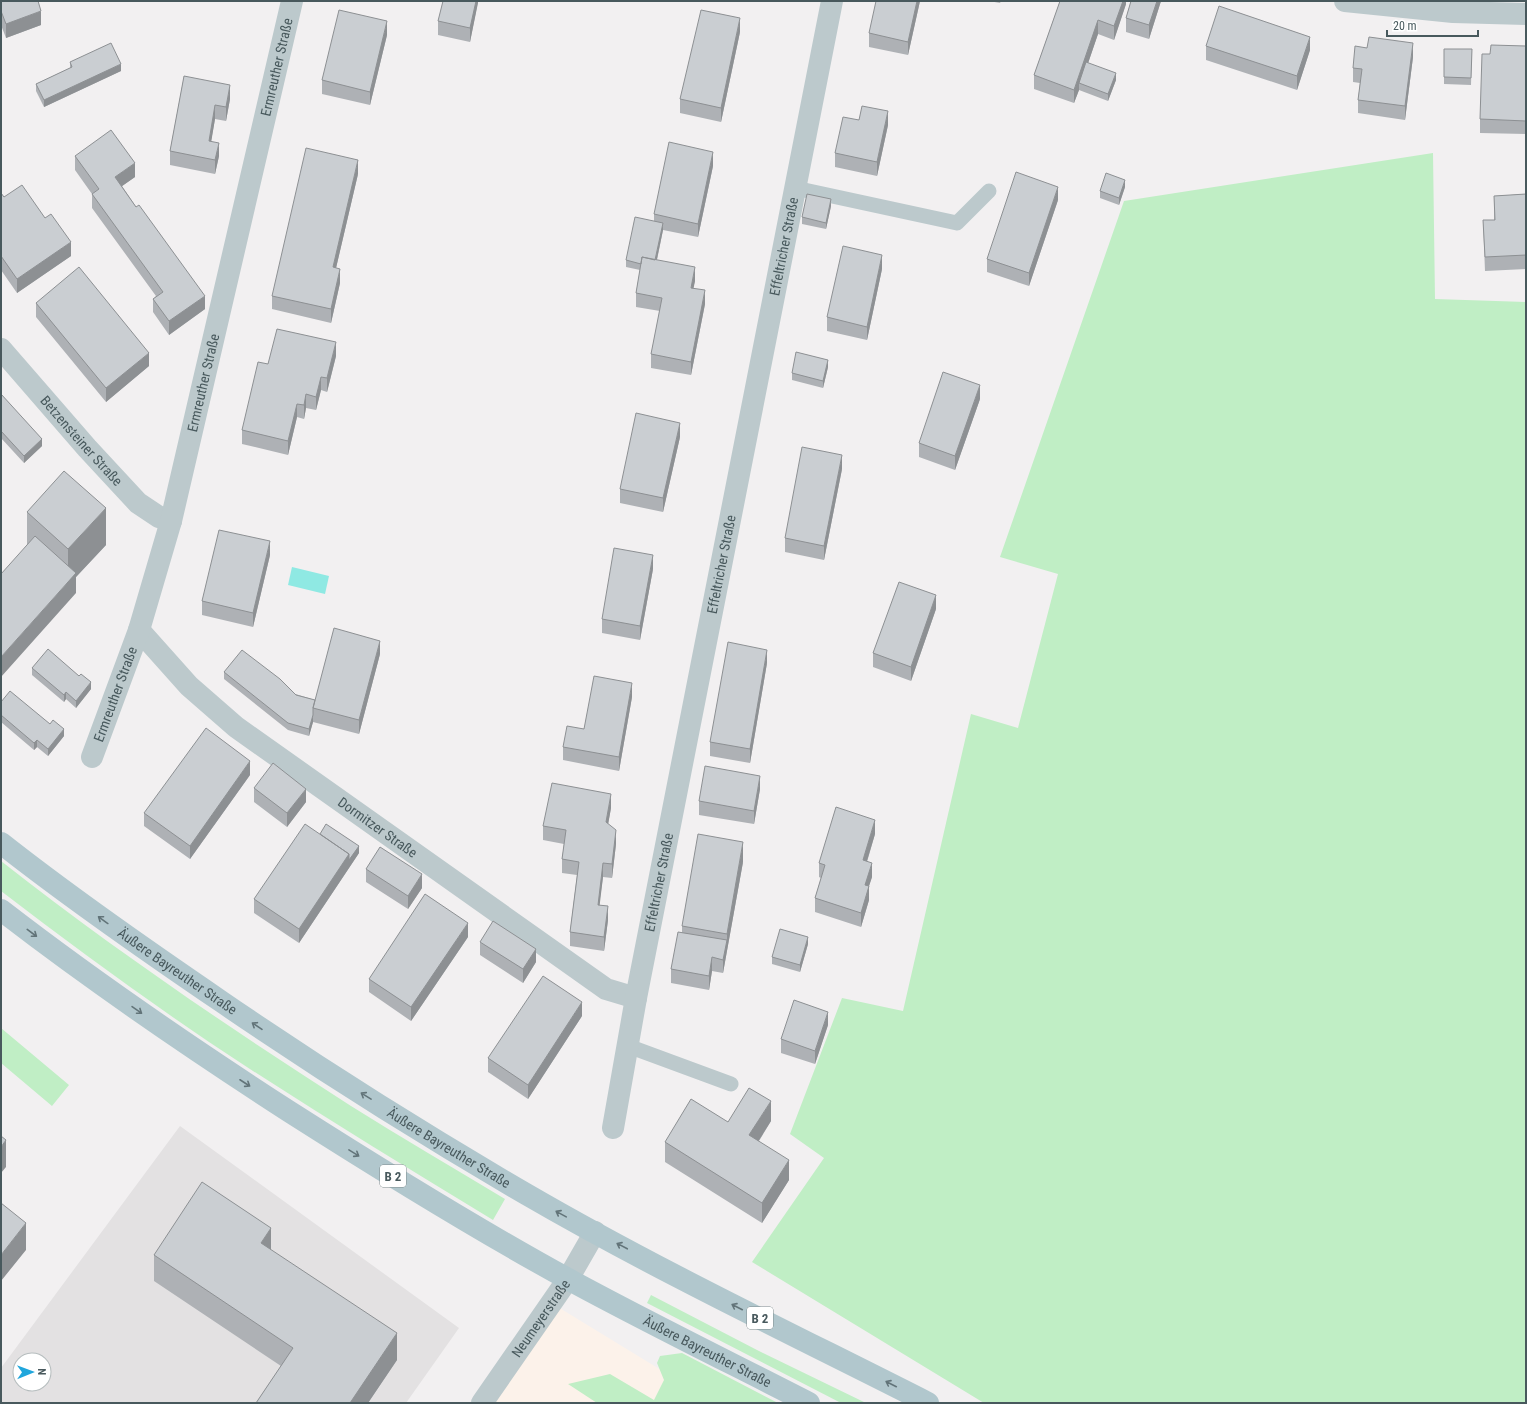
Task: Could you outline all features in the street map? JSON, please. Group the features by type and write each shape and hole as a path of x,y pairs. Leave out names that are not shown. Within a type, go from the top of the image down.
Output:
{"main road":[{"name":"Äußere Bayreuther Straße","path":"1,843 147,952 299,1055 482,1168 671,1273 928,1403"},
{"name":"Äußere Bayreuther Straße","path":"1,910 144,1015 238,1078 457,1216 568,1279 809,1403"}],"street":[{"name":"Ermreuther Straße","path":"92,757 139,630 171,521 292,1"},
{"name":"Effeltricher Straße","path":"613,1128 636,998 832,1"},
{"path":"1345,1 1453,12 1526,14"},
{"name":"Betzensteiner Straße","path":"1,349 87,448 138,503 159,517 171,521"},
{"name":"Dormitzer Straße","path":"139,630 189,686 236,728 606,989 636,998"},
{"name":"Neumeyerstraße","path":"482,1403 568,1279 595,1232"}],"lane":[{"path":"795,188 957,223 989,191"},
{"path":"628,1046 731,1084"}],"shaded area":[{"path":"180,1126 459,1328 406,1403 1,1403 1,1368 12,1353 12,1392 52,1392 52,1352 13,1352"},
{"path":"553,1304 715,1403 487,1403"}],"green space":[{"path":"1433,153 1435,299 1526,302 1526,1403 984,1403 752,1262 824,1158 790,1134 842,998 903,1011 971,714 1018,728 1058,574 1000,557 1124,201"},
{"path":"1,861 129,957 261,1048 389,1130 505,1199 493,1220 279,1088 182,1024 104,968 1,891"},
{"path":"1,1028 69,1085 52,1106 1,1063"},
{"path":"651,1295 757,1350 866,1403 841,1403 647,1303"},
{"path":"682,1353 778,1403 597,1403 568,1384 610,1374 654,1400 664,1380 657,1363 660,1356"}],"water":[{"path":"292,567 329,576 325,594 288,585"}],"building":[{"path":"1,1 38,1 41,11 6,24 1,11"},
{"path":"443,1 476,1 470,28 438,21"},
{"path":"876,1 917,1 908,42 869,33"},
{"path":"1060,1 1123,1 1114,26 1098,20 1074,90 1034,75"},
{"path":"1131,1 1157,1 1149,25 1126,18"},
{"path":"1219,6 1310,37 1297,76 1206,46"},
{"path":"339,10 387,21 370,92 322,80"},
{"path":"701,10 740,18 721,108 680,99"},
{"path":"1369,37 1413,43 1405,106 1358,100 1362,69 1353,68 1355,46 1367,48"},
{"path":"111,43 121,64 44,100 36,84 72,67 70,62"},
{"path":"1491,45 1526,46 1526,121 1480,119 1482,54 1490,54"},
{"path":"1444,49 1472,49 1471,78 1444,77"},
{"path":"1086,62 1116,73 1108,94 1079,83"},
{"path":"184,76 230,85 226,107 215,105 209,141 219,143 215,160 170,151"},
{"path":"862,106 888,111 877,162 835,153 843,117 859,120"},
{"path":"111,130 135,163 115,177 136,207 139,205 205,296 169,321 153,299 163,292 92,194 99,189 75,156"},
{"path":"669,142 713,152 698,224 654,214"},
{"path":"306,148 358,160 333,267 340,269 331,309 272,296"},
{"path":"1016,172 1058,187 1029,273 987,259"},
{"path":"1106,173 1125,180 1119,198 1100,191"},
{"path":"22,185 45,218 51,214 71,242 17,279 1,256 1,193 4,197"},
{"path":"807,194 831,199 826,223 802,217"},
{"path":"1526,194 1526,255 1485,257 1483,220 1495,220 1494,196"},
{"path":"635,217 663,223 655,260 642,257 641,264 626,260"},
{"path":"843,246 882,255 867,327 827,317"},
{"path":"642,257 695,267 691,288 705,290 691,362 651,354 662,298 636,293"},
{"path":"79,267 149,353 106,388 36,303"},
{"path":"277,329 336,342 327,378 321,377 316,397 306,394 304,405 297,404 288,441 242,430 258,362 268,364"},
{"path":"796,352 828,360 823,381 792,373"},
{"path":"943,372 980,385 955,456 919,443"},
{"path":"1,394 42,439 24,456 1,431"},
{"path":"636,413 680,423 663,498 620,489"},
{"path":"802,447 842,455 824,546 785,538"},
{"path":"64,471 106,508 68,549 27,512"},
{"path":"219,530 270,541 253,613 202,601"},
{"path":"35,536 76,573 1,657 1,574"},
{"path":"614,548 653,555 640,626 602,619"},
{"path":"899,582 936,595 911,667 873,653"},
{"path":"334,628 380,641 359,720 313,708"},
{"path":"728,642 767,650 750,749 710,742"},
{"path":"48,649 79,676 81,674 91,682 76,701 66,692 64,695 32,668"},
{"path":"242,650 280,679 296,695 315,700 309,729 288,723 224,672"},
{"path":"594,676 632,683 619,757 563,747 567,726 584,729"},
{"path":"10,691 50,724 53,720 64,729 48,749 37,740 34,743 1,715 1,702"},
{"path":"206,728 250,761 190,846 144,813"},
{"path":"273,763 306,789 287,813 254,788"},
{"path":"705,766 760,776 754,811 699,801"},
{"path":"552,783 611,794 606,822 616,830 612,864 603,863 598,905 608,906 604,937 570,932 579,862 562,859 566,830 543,826"},
{"path":"836,807 875,820 863,860 872,863 865,885 869,886 861,913 815,898 825,865 819,863"},
{"path":"305,824 349,854 299,929 254,899"},
{"path":"326,824 359,846 349,860 349,854 320,834"},
{"path":"698,834 743,842 727,934 682,926"},
{"path":"380,847 422,874 408,896 366,869"},
{"path":"425,894 468,923 411,1007 369,979"},
{"path":"493,921 536,949 523,969 480,942"},
{"path":"780,929 808,937 800,965 772,957"},
{"path":"678,932 727,940 723,960 712,957 709,976 671,969"},
{"path":"543,976 582,1002 528,1085 488,1058"},
{"path":"794,1000 828,1012 815,1051 781,1039"},
{"path":"749,1088 771,1101 749,1135 789,1160 762,1203 665,1142 691,1099 728,1122"},
{"path":"1,1136 6,1140 1,1147"},
{"path":"202,1182 271,1228 261,1243 397,1333 350,1403 256,1403 293,1348 154,1255"},
{"path":"1,1203 26,1223 1,1255"}]}
